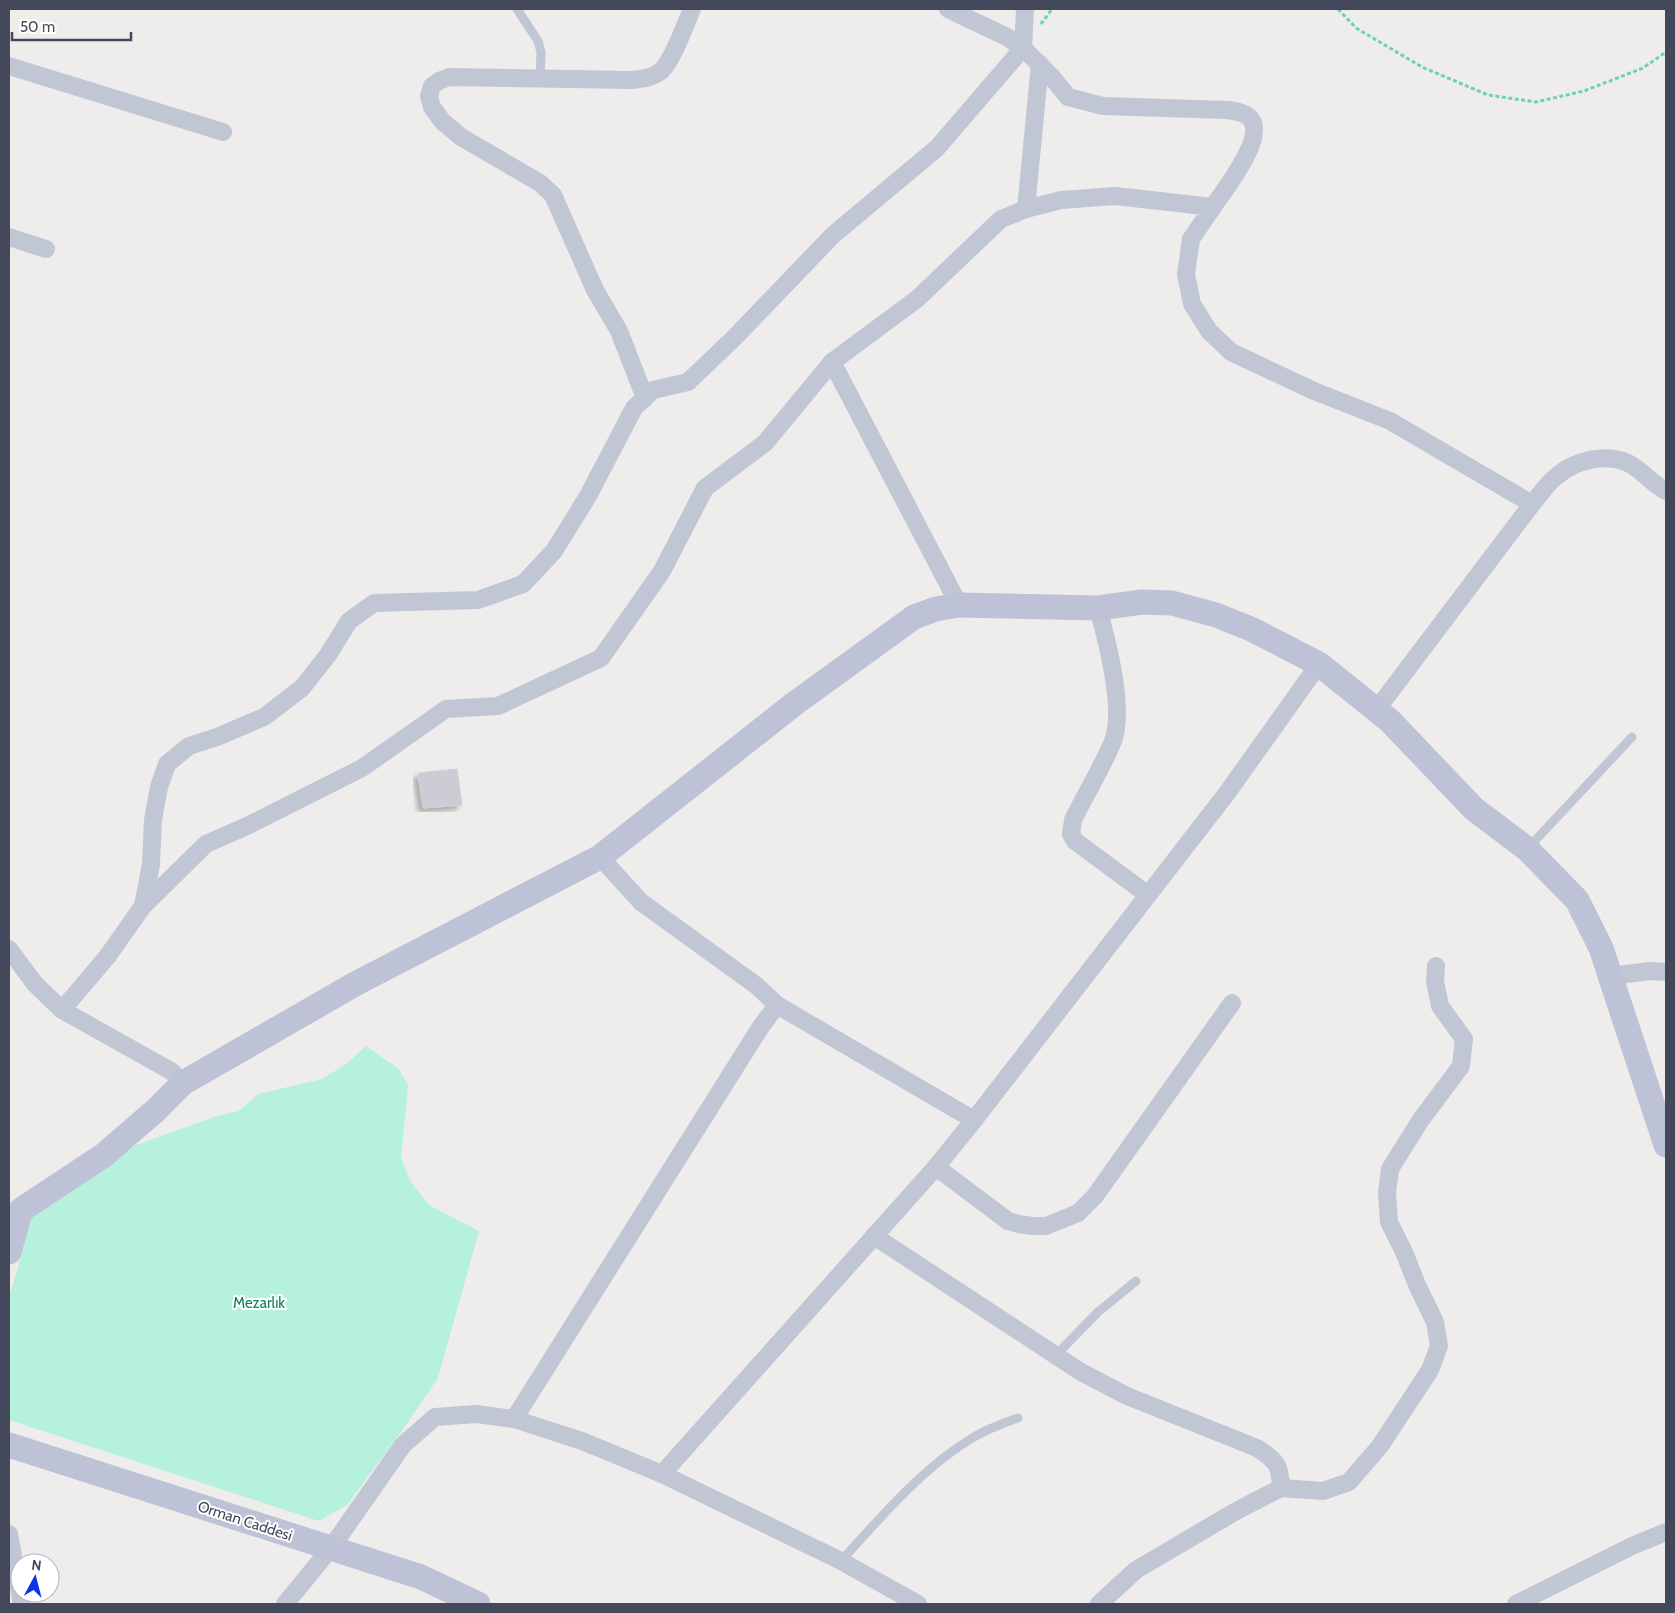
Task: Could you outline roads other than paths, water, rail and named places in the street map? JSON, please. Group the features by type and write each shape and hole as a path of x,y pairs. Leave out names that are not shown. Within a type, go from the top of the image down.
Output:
{"street":[{"path":"645,398 618,331 595,290 553,195 540,182 461,137 442,121 432,107 429,96 432,86 449,77 631,80 648,78 662,70 670,58 692,9"},
{"path":"948,9 1007,37 1023,48 1040,64 1068,97 1103,106 1227,110 1242,113 1250,118 1255,126 1255,137 1243,162 1191,239 1186,274 1192,304 1209,331 1231,352 1314,391 1390,421 1532,504"},
{"path":"143,906 151,864 153,820 158,786 168,764 188,746 217,737 264,717 302,688 328,655 349,621 374,603 478,600 523,584 554,551 588,496 634,408 653,390 688,382 735,337 833,235 937,148 1023,48 1025,9"},
{"path":"1026,209 1040,64"},
{"path":"9,66 223,132"},
{"path":"62,1010 107,957 143,906 206,844 247,826 362,768 446,709 498,706 601,658 662,571 706,488 765,443 832,362 917,299 1001,220 1026,209 1061,200 1114,196 1213,207"},
{"path":"9,237 46,249"},
{"path":"832,362 959,605"},
{"path":"1377,709 1532,504 1557,475 1570,467 1595,459 1618,460 1629,464 1666,491"},
{"path":"9,1252 21,1210 104,1155 156,1110 183,1083 355,984 600,857 794,704 914,617 936,609 959,605 1098,608 1142,602 1172,603 1216,615 1251,629 1319,664 1377,709 1474,809 1527,850 1577,900 1601,948 1666,1146"},
{"path":"1098,608 1114,683 1117,724 1113,740 1073,820 1071,834 1075,842 1148,895"},
{"path":"662,1474 936,1167 1227,792 1319,664"},
{"path":"600,857 641,902 757,986 777,1006 974,1120"},
{"path":"9,949 35,984 62,1010 171,1071 183,1083"},
{"path":"1099,1604 1136,1570 1238,1510 1281,1488 1323,1492 1349,1482 1385,1439 1430,1370 1438,1346 1435,1322 1389,1222 1387,1192 1390,1168 1420,1121 1461,1066 1464,1039 1440,1006 1435,981 1436,966"},
{"path":"1610,976 1650,971 1666,972"},
{"path":"936,1167 1008,1221 1032,1226 1046,1226 1078,1212 1095,1196 1232,1003"},
{"path":"514,1419 760,1028 777,1006"},
{"path":"874,1236 1081,1372 1127,1396 1257,1448 1272,1457 1280,1472 1281,1488"},
{"path":"285,1604 331,1548 403,1445 435,1417 476,1414 514,1419 582,1441 662,1474 841,1561 918,1604"},
{"name":"Orman Caddesi","path":"9,1445 421,1577 478,1604"},
{"path":"1516,1604 1632,1546 1666,1532"},
{"path":"9,1534 11,1553"}],"lane":[{"path":"517,9 538,41 541,52 540,78"},
{"path":"1527,850 1632,737"},
{"path":"1056,1355 1098,1312 1136,1281"},
{"path":"841,1561 898,1500 954,1450 978,1434 1018,1418"}],"park label":[{"name":"Mezarlık","path":"259,1303"}]}
